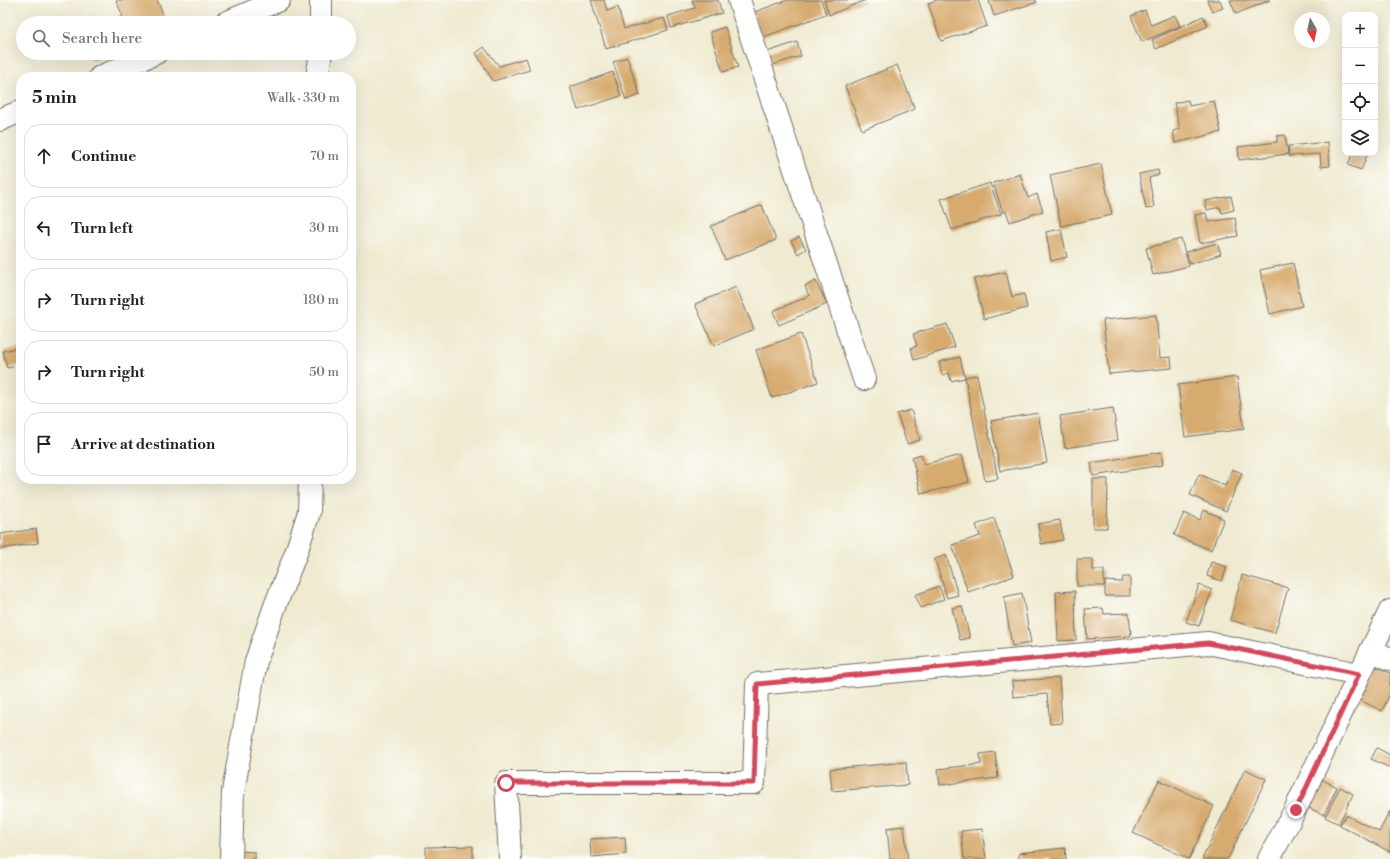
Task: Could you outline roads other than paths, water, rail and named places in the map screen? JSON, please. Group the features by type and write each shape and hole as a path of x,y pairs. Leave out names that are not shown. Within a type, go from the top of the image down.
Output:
{"street":[{"path":"241,16 279,0"},
{"path":"321,0 321,16"},
{"path":"739,0 864,379"},
{"path":"112,72 140,60"},
{"path":"318,72 320,60"},
{"path":"0,120 16,113"},
{"path":"231,859 233,792 256,661 275,606 296,553 309,512 310,484"},
{"path":"1269,859 1296,810 1359,674 1381,655 1390,611"},
{"path":"510,859 506,783 754,783 757,684 1208,643 1359,674"}]}
